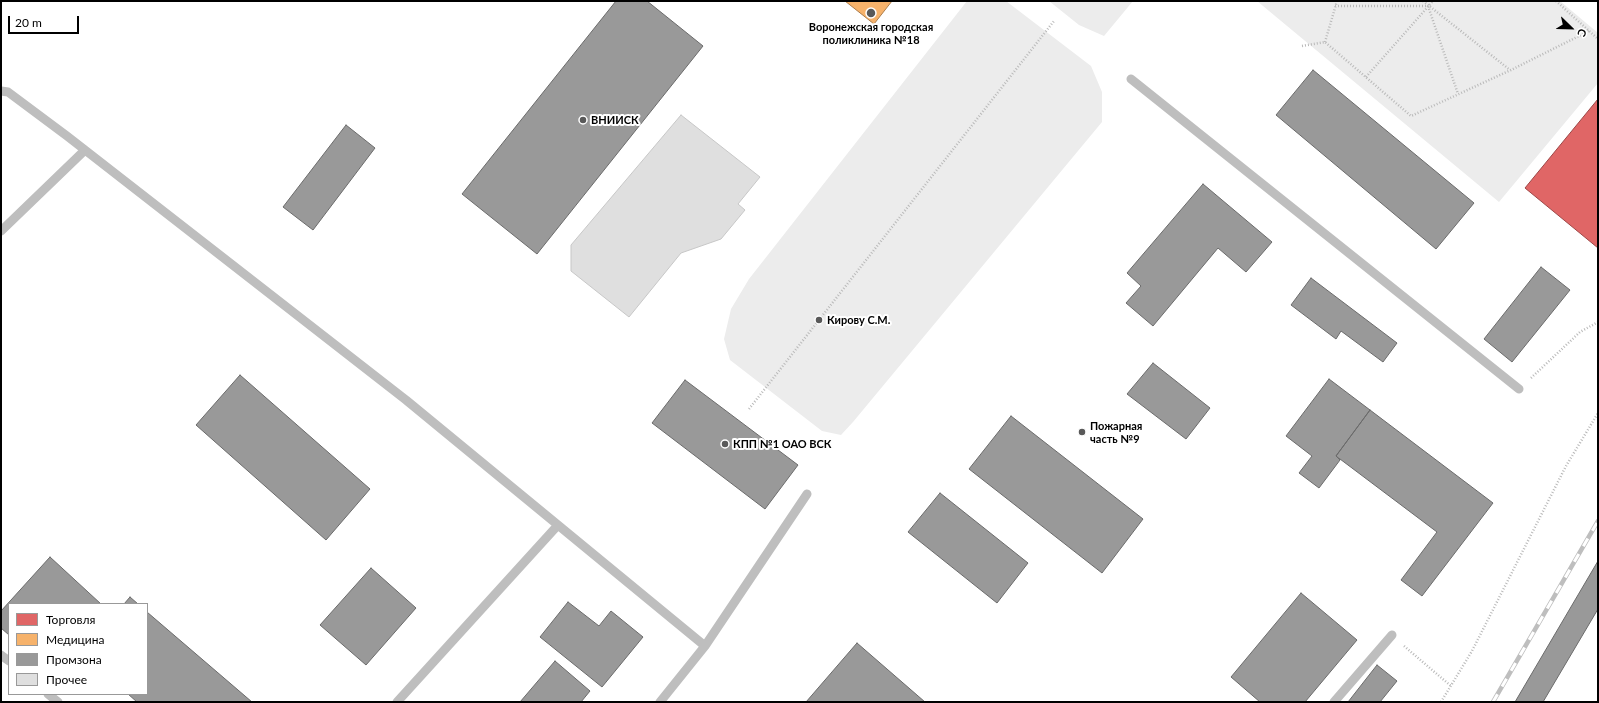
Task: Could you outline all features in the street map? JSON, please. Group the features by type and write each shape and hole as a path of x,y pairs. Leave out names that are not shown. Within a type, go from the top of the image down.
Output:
{"lane":[{"path":"1131,79 1520,389"},
{"path":"1,91 8,92 85,150 406,400 706,646"},
{"path":"1,231 85,150"},
{"path":"660,702 706,646 807,494"},
{"path":"397,702 558,525"},
{"path":"1334,702 1392,635"},
{"path":"49,695 58,702"}],"path":[{"path":"1325,42 1337,1"},
{"path":"1423,1 1511,70"},
{"path":"1366,78 1433,1"},
{"path":"1556,1 1598,39"},
{"path":"1335,6 1428,6"},
{"path":"1428,6 1458,94"},
{"path":"749,409 1054,20"},
{"path":"1325,42 1411,116 1511,70 1589,31"},
{"path":"1302,46 1325,42"},
{"path":"1520,389 1580,332 1598,322"},
{"path":"1441,702 1472,651 1566,466 1598,413"},
{"path":"1392,635 1451,686"}],"shaded area":[{"path":"967,1 1006,1 1091,66 1102,92 1102,122 853,422 841,435 822,431 730,360 724,339 731,309 749,279"},
{"path":"1049,1 1133,1 1104,36 1079,25"},
{"path":"1257,1 1560,1 1598,33 1598,83 1499,202"}],"building: Торговля":[{"path":"1598,99 1598,248 1525,188"}],"building: Медицина":[{"name":"Воронежская городская поликлиника №18","path":"845,1 892,1 874,24"}],"building: Промзона":[{"name":"ВНИИСК","path":"616,1 647,1 703,46 537,254 462,194"},
{"path":"1313,70 1474,203 1436,249 1276,115"},
{"path":"346,125 375,148 313,230 283,207"},
{"path":"1203,184 1272,242 1246,272 1218,248 1153,326 1126,303 1141,286 1127,273"},
{"path":"1541,267 1570,290 1512,362 1484,339"},
{"path":"1311,278 1397,343 1383,362 1341,331 1336,339 1291,305"},
{"path":"1153,363 1210,408 1186,439 1127,394"},
{"path":"240,375 370,489 326,540 196,425"},
{"path":"1329,379 1370,410 1336,456 1340,460 1319,488 1299,473 1312,456 1286,436"},
{"name":"КПП №1 ОАО ВСК","path":"685,380 798,465 765,509 652,423"},
{"path":"1370,410 1493,503 1422,596 1401,580 1437,532 1336,456"},
{"path":"1011,416 1143,519 1102,573 969,469"},
{"path":"940,493 1028,563 997,603 908,532"},
{"path":"50,557 100,603 8,603"},
{"path":"1598,561 1598,609 1543,702 1515,702"},
{"path":"371,568 416,608 366,665 320,625"},
{"path":"1301,593 1357,640 1305,702 1260,702 1231,677"},
{"path":"130,597 137,603 125,603"},
{"path":"568,602 599,626 611,611 643,637 602,687 540,637"},
{"path":"8,603 8,634 1,628 1,611"},
{"path":"148,613 252,702 137,702 129,695 148,695"},
{"path":"857,643 925,702 806,702"},
{"path":"555,661 590,691 581,702 520,702"},
{"path":"1377,665 1397,681 1380,702 1348,702"}],"building: Прочее":[{"path":"681,115 760,177 738,204 745,210 721,239 681,253 629,317 571,271 571,245"}],"railway":[{"path":"1493,702 1598,521"}],"place":[{"name":"Воронежская городская поликлиника №18","path":"871,13"},
{"name":"ВНИИСК","path":"583,120"},
{"name":"Кирову С.М.","path":"819,320"},
{"name":"Пожарная часть №9","path":"1082,432"},
{"name":"КПП №1 ОАО ВСК","path":"725,444"}]}
